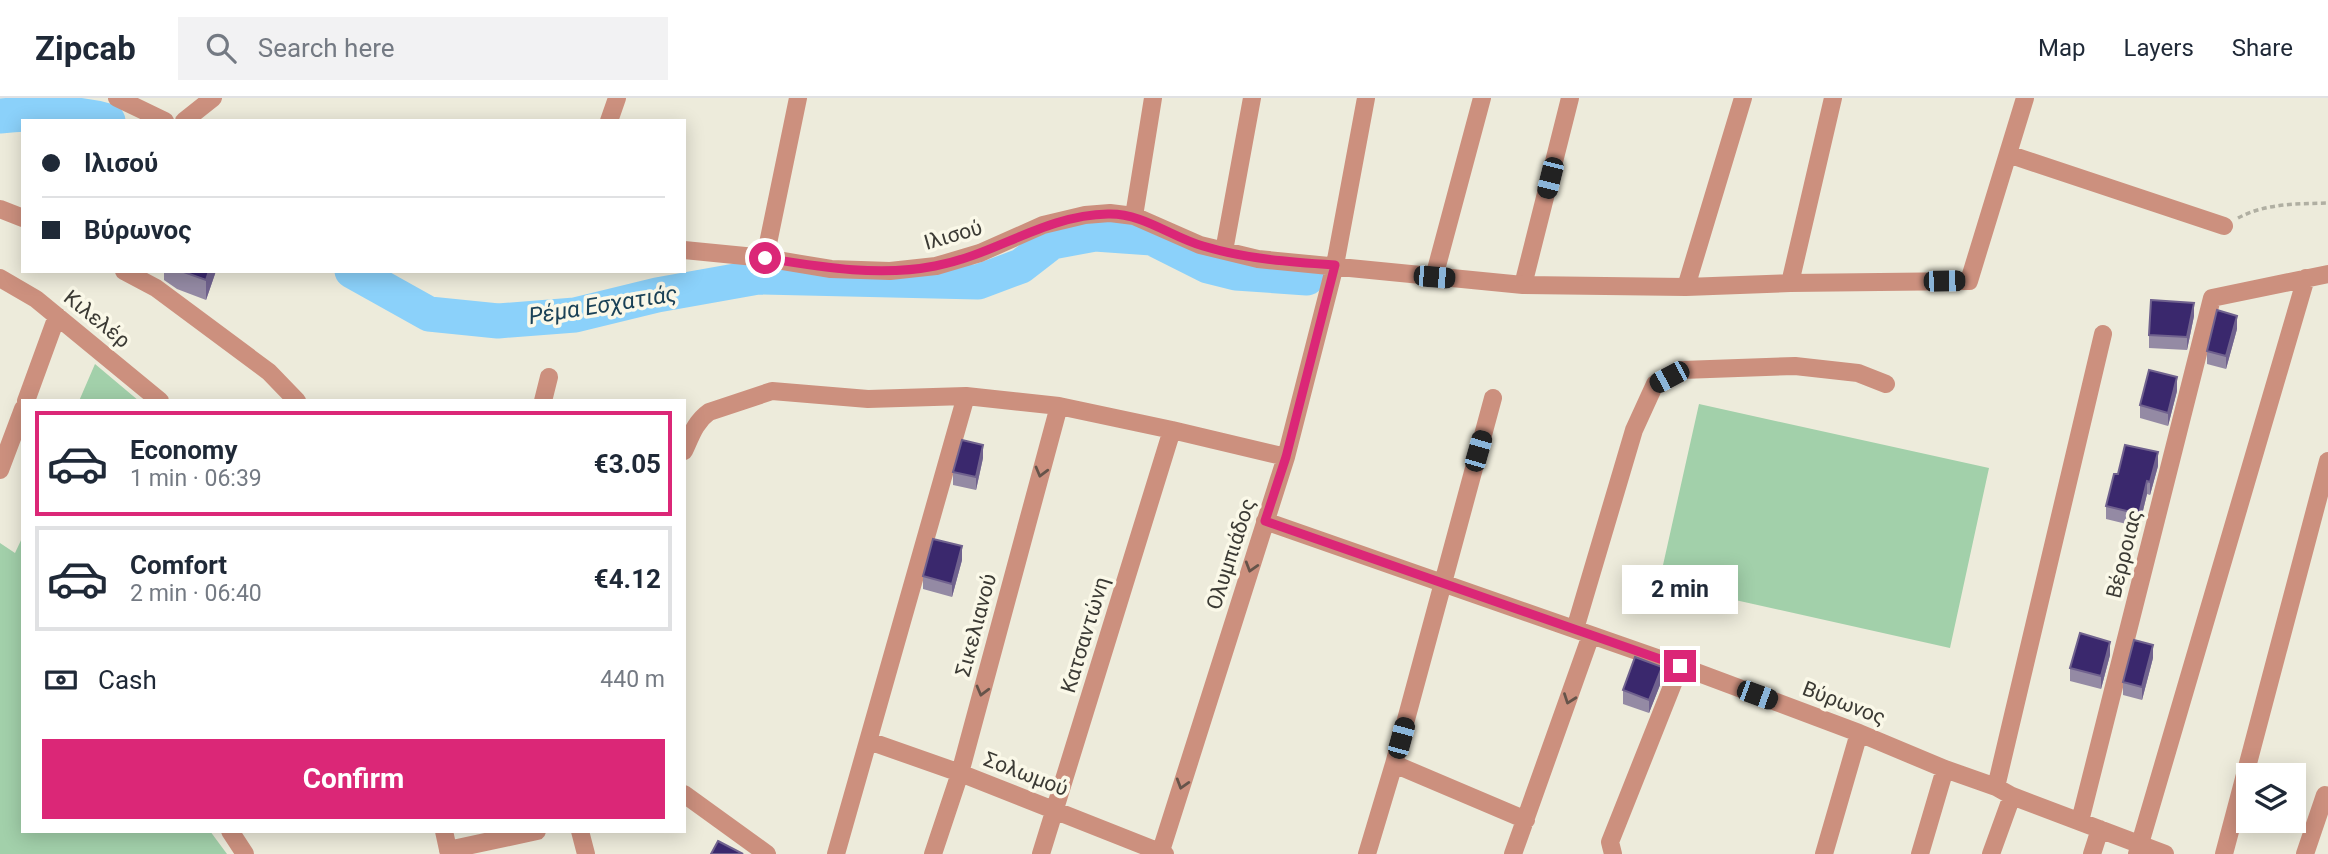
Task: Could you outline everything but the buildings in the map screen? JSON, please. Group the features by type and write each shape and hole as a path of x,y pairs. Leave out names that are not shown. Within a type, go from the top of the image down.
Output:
{"street":[{"path":"117,98 161,119"},
{"path":"187,119 213,98"},
{"path":"610,119 617,98"},
{"path":"765,258 798,98"},
{"path":"1134,216 1153,98"},
{"path":"1224,251 1252,98"},
{"name":"Ολυμπιάδος","path":"1162,853 1286,457 1335,265 1366,98"},
{"path":"1434,277 1482,98"},
{"path":"1523,285 1570,98"},
{"path":"1686,287 1743,98"},
{"path":"1790,283 1833,98"},
{"path":"2025,98 2008,154 2224,226"},
{"name":"Ιλισού","path":"686,250 765,258 831,269 890,271 936,266 980,253 1054,223 1085,215 1110,213 1134,216 1200,245 1258,260 1335,265 1523,285 1686,287 1969,281 2008,154"},
{"path":"0,209 21,217"},
{"path":"128,273 156,288 270,372 295,399"},
{"path":"2138,849 2305,278 2328,274"},
{"name":"Κιλελέρ","path":"0,278 36,299 158,399"},
{"name":"Βέρροιας","path":"2080,821 2211,298 2305,278"},
{"path":"27,399 57,316"},
{"path":"1996,787 2103,334"},
{"path":"1513,854 1526,820 1583,632 1634,430 1656,384 1682,370 1795,366 1858,373 1886,384"},
{"path":"544,399 549,377"},
{"path":"686,446 694,428 709,412 772,391 868,399 966,396 1059,406 1286,457"},
{"path":"836,854 966,396"},
{"path":"1367,854 1493,398"},
{"name":"Σικελιανού","path":"933,854 960,773 1059,406"},
{"path":"0,470 21,414"},
{"name":"Κατσαντώνη","path":"1041,854 1172,430"},
{"path":"2224,854 2328,461"},
{"name":"Βύρωνος","path":"1265,521 1680,666 1996,787 2012,796 2100,829 2138,849 2165,854"},
{"path":"1613,854 1610,842 1680,666"},
{"path":"1824,854 1859,733"},
{"name":"Σολωμού","path":"869,741 960,773 1162,853"},
{"path":"1394,764 1526,820"},
{"path":"1920,854 1945,769"},
{"path":"686,795 767,854"},
{"path":"2305,854 2325,795"},
{"path":"1991,854 2012,796"},
{"path":"2092,854 2100,829"},
{"path":"235,833 245,854"},
{"path":"444,833 449,852 529,833"},
{"path":"581,833 586,854"}],"path":[{"path":"2224,226 2249,212 2279,204 2328,203"}],"green space":[{"path":"95,364 137,399 80,399"},
{"path":"1699,404 1989,468 1950,648 1659,583"},
{"path":"21,540 21,833 211,833 227,854 0,854 0,543 15,553"}],"waterway":[{"name":"Ρέμα Εσχατιάς","path":"0,116 68,114 99,119"},
{"name":"Ρέμα Εσχατιάς","path":"356,273 429,314 498,321 575,315 657,295 758,277 978,282 1021,266 1052,242 1095,234 1152,238 1208,266 1236,273 1307,278"}],"route":[{"path":"765,258 831,269 890,271 936,266 980,253 1043,225 1085,215 1110,213 1134,216 1200,245 1258,260 1335,265 1286,457 1265,521 1680,666"}]}
